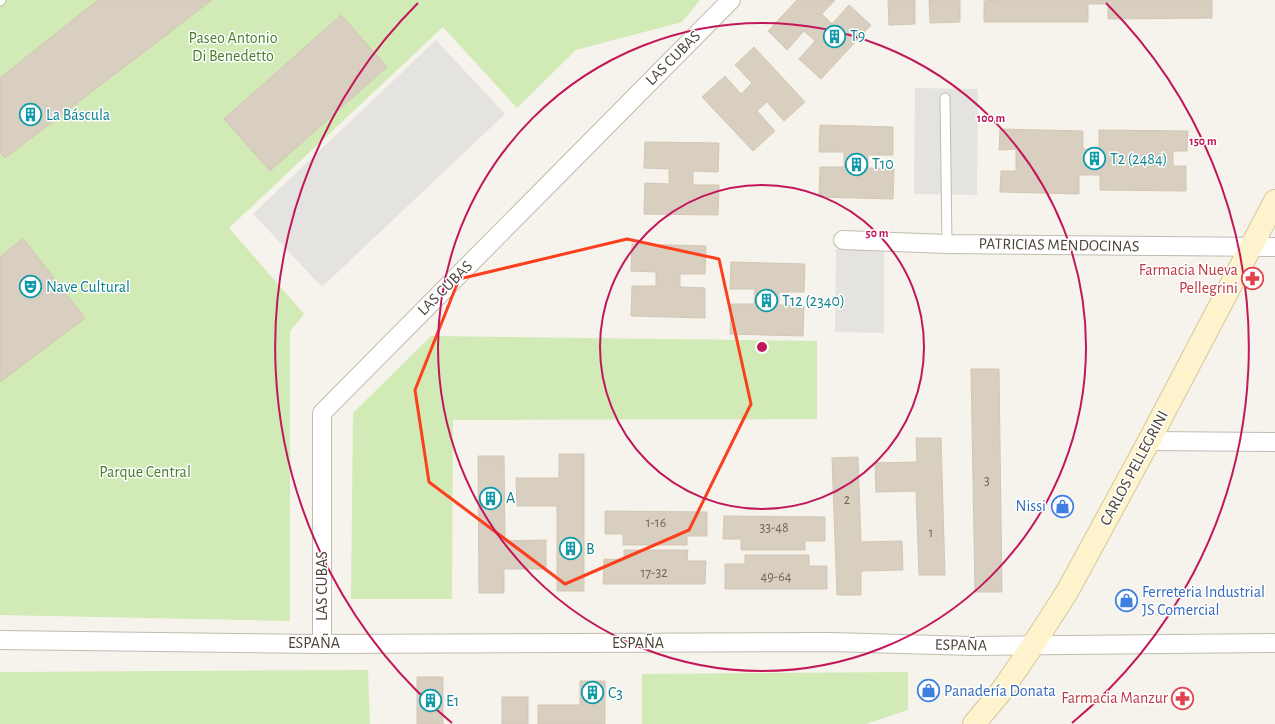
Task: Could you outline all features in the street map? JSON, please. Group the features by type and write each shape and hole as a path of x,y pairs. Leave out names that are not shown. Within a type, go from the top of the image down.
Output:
{"street":[{"name":"LAS CUBAS","path":"322,644 322,413 731,0"},
{"name":"CARLOS PELLEGRINI","path":"974,724 1003,689 1033,646 1067,592 1149,441 1275,201"},
{"name":"PATRICIAS MENDOCINAS","path":"843,240 947,244 1275,247"},
{"path":"1149,441 1275,442"},
{"name":"ESPAÑA","path":"0,640 322,644 831,642 972,646 1275,643"}],"lane":[{"path":"945,98 947,244"}],"highlighted area":[{"path":"627,239 719,259 751,404 689,530 565,584 429,482 415,390 459,279"}],"green space":[{"name":"Parque Central","path":"0,0 700,0 682,22 576,50 517,108 443,27 229,228 304,314 290,331 290,621 0,615"},
{"path":"431,336 817,341 817,419 453,420 452,599 351,599 353,413"},
{"path":"368,670 370,724 0,724 0,672"},
{"path":"908,672 908,710 866,724 642,724 642,674"}],"shaded area":[{"path":"436,40 505,114 322,287 253,214"},
{"path":"915,88 978,89 977,195 914,194"},
{"path":"836,249 884,250 884,333 835,332"}],"building":[{"name":"La Báscula","path":"98,0 212,0 5,158 0,152 0,78"},
{"name":"T9","path":"797,0 835,0 822,14 832,24 849,5 871,25 821,79 799,59 815,41 804,31 787,50 768,31"},
{"path":"888,0 915,0 915,24 889,25"},
{"path":"929,0 960,0 960,22 930,23"},
{"path":"1212,0 1212,18 1108,19 1108,4 1088,4 1088,22 984,22 984,1"},
{"path":"341,15 387,67 270,171 224,119"},
{"path":"754,47 805,102 784,121 767,102 757,111 775,131 753,151 702,97 725,76 741,94 752,83 735,65"},
{"name":"T10","path":"820,125 893,127 893,155 868,155 868,168 894,169 893,199 819,197 820,167 844,167 844,152 819,152"},
{"name":"T2 (2484)","path":"1000,129 1083,131 1083,149 1099,149 1099,130 1188,131 1187,151 1173,151 1173,166 1186,166 1186,191 1100,190 1100,175 1079,175 1079,194 1000,192 1001,171 1016,171 1016,149 999,150"},
{"path":"645,142 719,143 718,172 693,171 693,185 719,185 718,215 644,214 645,183 669,184 669,169 644,168"},
{"name":"Nave Cultural","path":"23,238 85,318 0,382 0,257"},
{"path":"632,244 706,246 705,274 680,274 680,287 705,288 705,318 631,316 632,286 656,286 656,272 631,271"},
{"name":"T12 (2340)","path":"731,262 805,264 804,292 779,292 779,305 804,306 803,336 730,334 731,304 754,304 755,289 730,289"},
{"path":"971,369 999,369 1002,592 975,592"},
{"path":"916,438 941,438 945,575 919,575 916,491 876,492 875,463 917,462"},
{"name":"B","path":"559,454 584,454 584,591 557,591 557,506 517,506 516,478 559,478"},
{"name":"A","path":"478,456 504,456 505,541 546,540 546,569 504,569 504,593 479,593"},
{"path":"858,457 861,542 902,541 903,570 861,571 861,595 837,595 832,458"},
{"path":"605,511 707,512 707,536 687,536 687,545 623,545 623,534 605,534"},
{"path":"724,516 825,517 825,541 805,541 805,550 741,550 741,539 723,539"},
{"path":"624,550 688,550 687,561 706,561 705,584 603,584 604,559 624,560"},
{"path":"745,555 809,555 809,566 827,566 827,589 725,589 725,564 745,564"},
{"name":"E1","path":"417,677 443,677 443,724 417,724"},
{"name":"C3","path":"580,681 605,681 605,724 538,724 538,705 580,705"},
{"path":"502,697 528,697 528,724 502,724"}],"place":[{"name":"T9","path":"835,36"},
{"name":"La Báscula","path":"31,115"},
{"name":"T2 (2484)","path":"1095,159"},
{"name":"T10","path":"856,164"},
{"name":"Farmacia Nueva Pellegrini","path":"1253,279"},
{"name":"Nave Cultural","path":"31,287"},
{"name":"T12 (2340)","path":"767,301"},
{"name":"A","path":"491,498"},
{"name":"Nissi","path":"1062,506"},
{"name":"B","path":"571,549"},
{"name":"Ferreteria Industrial JS Comercial","path":"1126,601"},
{"name":"Panadería Donata","path":"928,691"},
{"name":"C3","path":"592,693"},
{"name":"Farmacia Manzur","path":"1183,698"},
{"name":"E1","path":"430,701"}],"park label":[{"name":"Paseo Antonio Di Benedetto","path":"233,47"}]}
